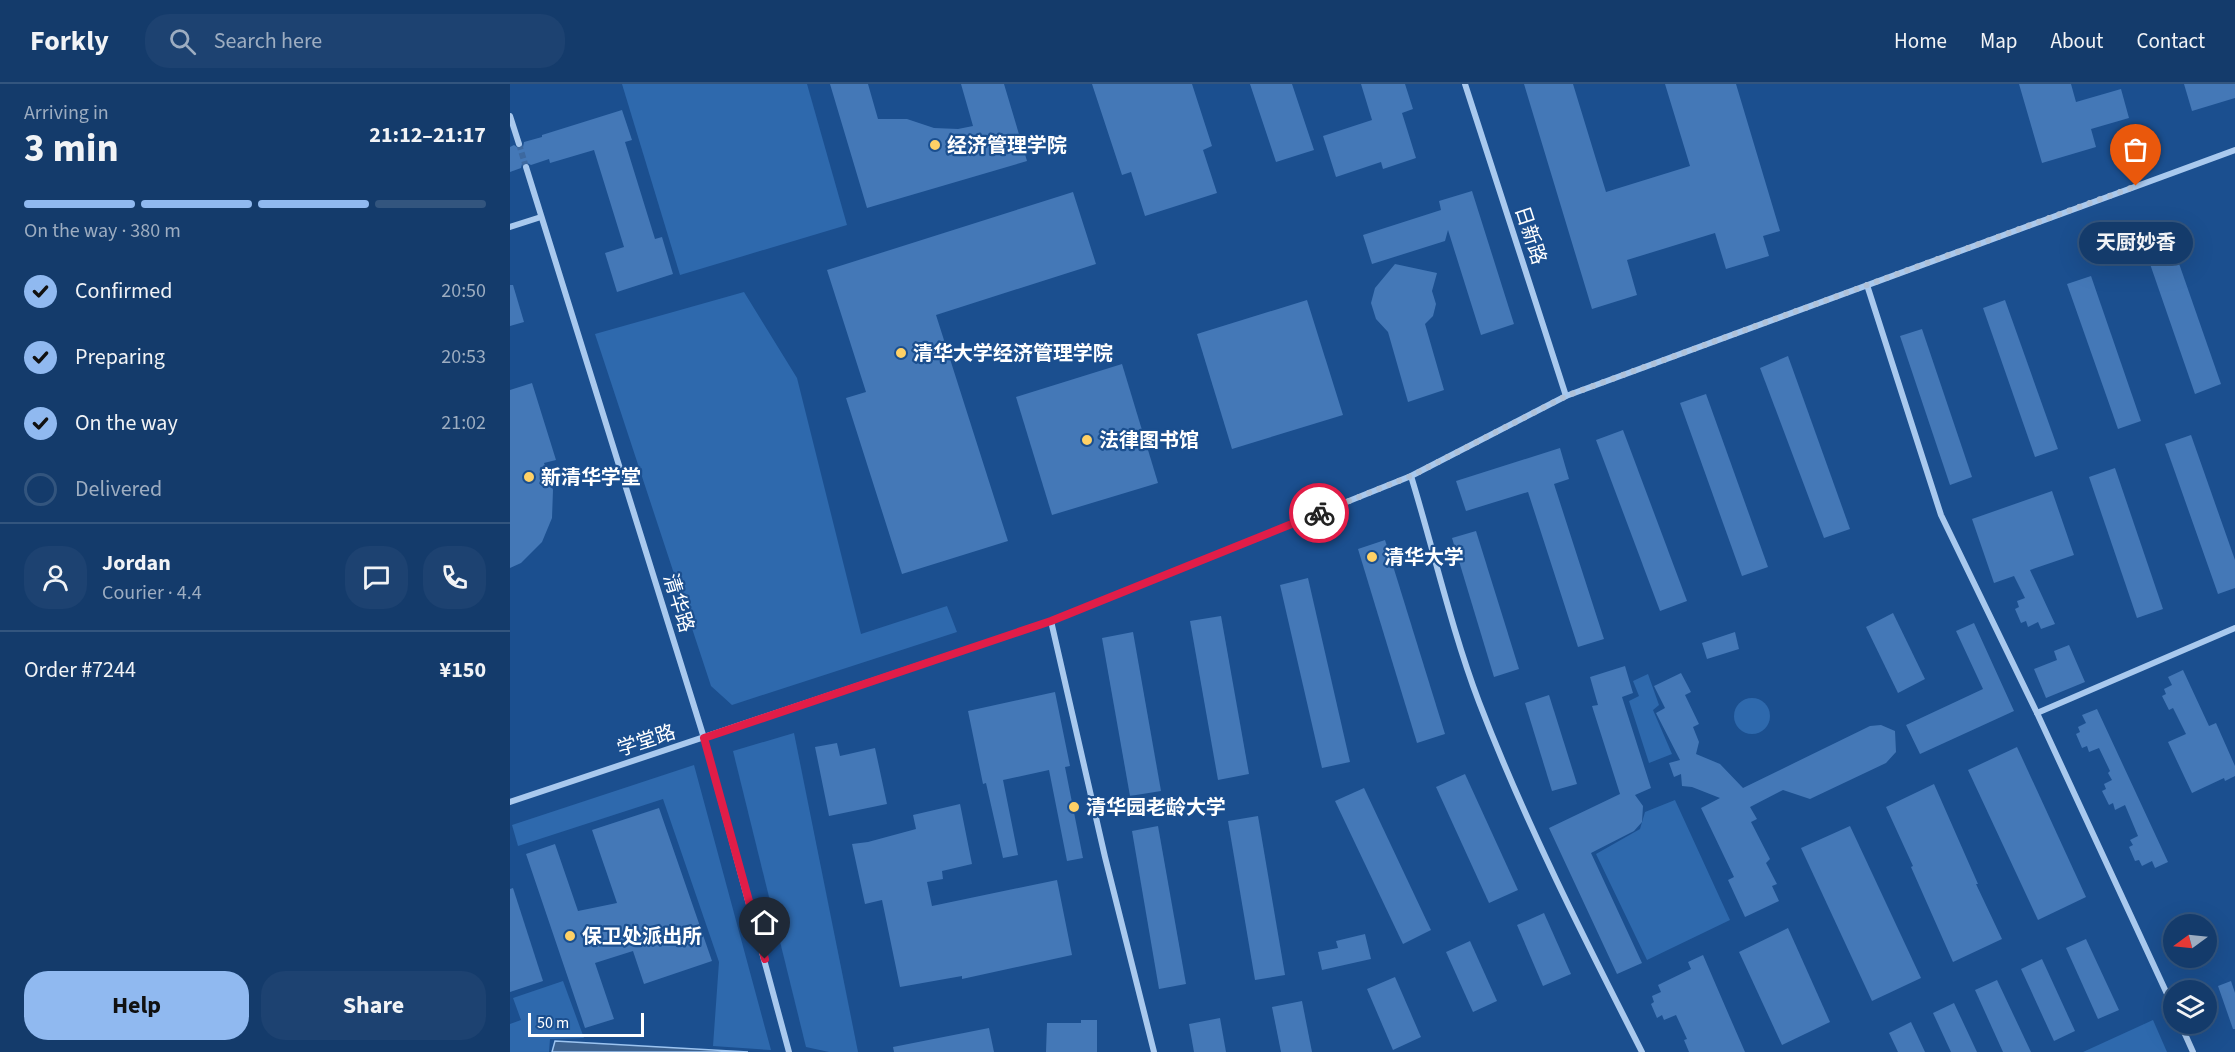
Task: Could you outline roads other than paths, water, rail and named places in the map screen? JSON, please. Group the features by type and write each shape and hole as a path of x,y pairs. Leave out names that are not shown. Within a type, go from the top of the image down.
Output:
{"street":[{"name":"日新路","path":"1465,84 1566,396"},
{"path":"510,116 519,144"},
{"name":"学堂路","path":"510,802 1051,621 1411,476 1566,396 2235,150"},
{"name":"清华路","path":"526,167 704,738 788,1049"},
{"path":"510,226 541,217"},
{"path":"1867,285 1941,515 2037,713 2163,985"},
{"path":"1411,476 1461,653 1479,702 1556,879 1642,1052"},
{"path":"1051,621 1105,857 1154,1052"},
{"path":"2037,713 2235,628"},
{"path":"2185,1034 2193,1052"}],"tunnel":[{"path":"519,144 526,167"}],"place":[{"name":"经济管理学院","path":"935,145"},
{"name":"天厨妙香","path":"2136,186"},
{"name":"清华大学经济管理学院","path":"901,353"},
{"name":"法律图书馆","path":"1087,440"},
{"name":"新清华学堂","path":"529,477"},
{"name":"清华大学","path":"1372,557"},
{"name":"清华园老龄大学","path":"1074,807"},
{"name":"保卫处派出所","path":"570,936"}]}
